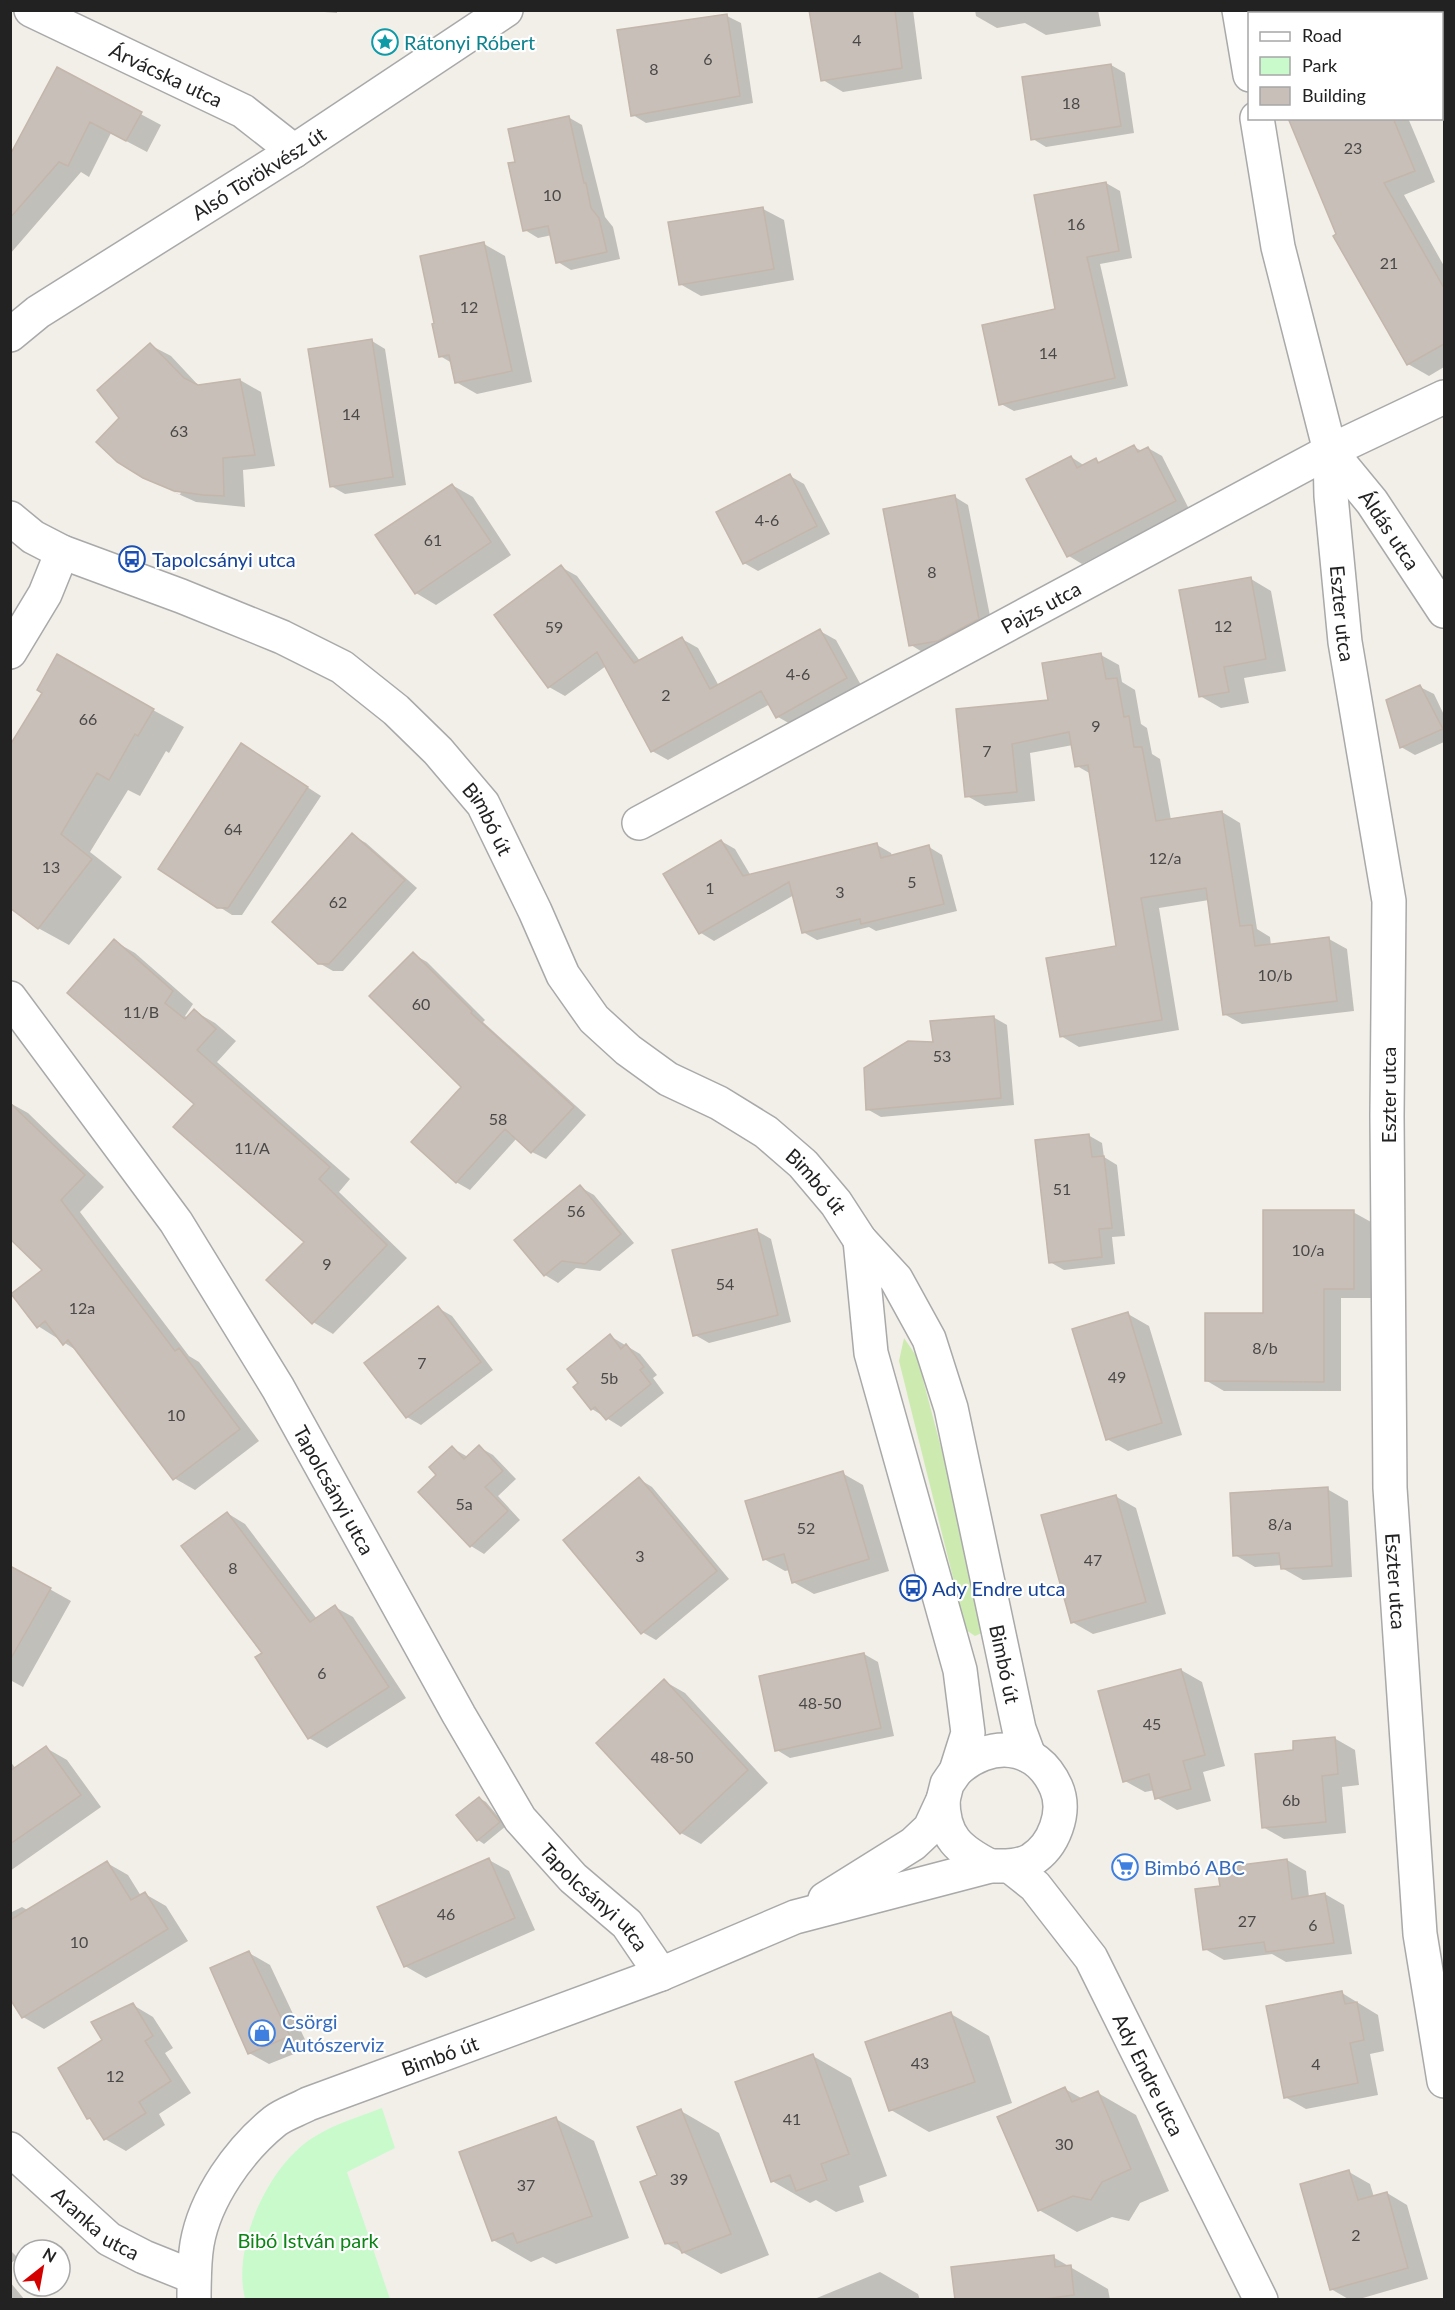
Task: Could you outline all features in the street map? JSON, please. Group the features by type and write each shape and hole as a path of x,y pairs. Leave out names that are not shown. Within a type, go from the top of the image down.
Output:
{"street":[{"name":"Árvácska utca","path":"31,10 243,111 294,152"},
{"name":"Alsó Törökvész út","path":"10,335 38,312 294,152 506,10"},
{"path":"1239,10 1248,63"},
{"name":"Eszter utca","path":"1257,120 1278,247 1330,451 1331,496 1345,642 1389,901 1387,1116 1390,1488 1420,1934 1444,2081"},
{"name":"Pajzs utca","path":"639,823 1330,451 1444,397"},
{"name":"Áldás utca","path":"1330,451 1372,502 1444,611"},
{"name":"Bimbó út","path":"10,518 33,537 62,552 181,596 282,637 342,666 396,710 438,751 483,804 536,911 563,975 594,1019 628,1050 668,1079 719,1102 766,1132 803,1164 836,1203 860,1240 896,1279 932,1349 951,1408 1019,1729 1029,1756 1045,1770 1056,1787 1060,1808 1056,1828 1046,1847 1030,1860 795,1917"},
{"path":"10,652 45,594 62,552"},
{"name":"Tapolcsányi utca","path":"10,998 176,1222 278,1388 459,1715 520,1819 573,1878 627,1924 661,1974"},
{"name":"Bimbó út","path":"194,2288 198,2242 206,2215 216,2193 252,2143 277,2120 308,2104 661,1974 795,1917 913,1844 930,1828 943,1800 947,1784 956,1770 968,1733 960,1670 871,1353 860,1240"},
{"path":"956,1770 979,1754 993,1750 1011,1750 1029,1756"},
{"name":"Bimbó út","path":"943,1800 943,1816 947,1831 958,1846 1000,1866"},
{"path":"1046,1847 1084,1947"},
{"name":"Ady Endre utca","path":"1000,1866 1035,1886 1084,1947 1224,2221 1261,2300"},
{"name":"Aranka utca","path":"10,2149 109,2239 194,2288"}],"green space":[{"path":"904,1338 917,1357 987,1621 984,1632 975,1636 966,1630 899,1361"},
{"name":"Bibó István park","path":"382,2108 395,2148 347,2172 390,2299 245,2299 242,2278 249,2233 268,2187 282,2167 297,2150 322,2132"}],"building":[{"path":"809,10 895,10 902,68 821,81"},
{"path":"727,14 740,96 631,116 617,30"},
{"path":"1111,64 1121,126 1031,140 1022,77"},
{"path":"57,67 142,112 126,141 90,122 68,166 59,162 10,218 10,155"},
{"path":"569,116 584,183 586,183 591,208 599,218 607,252 556,263 548,226 523,231 508,163 515,162 508,129"},
{"path":"1289,120 1394,120 1415,171 1384,183 1444,288 1444,344 1407,365 1333,236 1336,234"},
{"path":"1106,182 1119,251 1087,257 1115,378 999,405 982,325 1055,309 1034,195"},
{"path":"763,207 774,269 679,285 668,222"},
{"path":"484,242 512,371 455,383 449,355 439,357 420,256"},
{"path":"372,339 393,477 330,487 308,349"},
{"path":"150,343 184,378 198,385 240,379 255,455 223,458 224,496 174,491 143,478 117,462 96,442 119,418 97,390"},
{"path":"1134,445 1138,452 1148,447 1176,501 1067,557 1026,479 1071,456 1077,468 1096,458 1098,463"},
{"path":"790,474 817,526 743,564 716,512"},
{"path":"452,484 491,542 415,594 375,535"},
{"path":"955,495 979,619 938,641 909,646 883,509"},
{"path":"561,565 634,663 682,637 710,689 820,629 847,678 776,718 761,691 651,752 597,652 548,688 494,615"},
{"path":"1251,577 1266,659 1224,667 1229,692 1199,697 1179,590"},
{"path":"1101,653 1106,679 1117,678 1124,717 1129,716 1134,747 1142,747 1156,821 1222,811 1240,926 1252,925 1255,946 1329,937 1337,1001 1223,1015 1206,888 1141,898 1162,1020 1060,1037 1046,958 1116,946 1088,765 1075,767 1069,732 1012,744 1017,792 965,797 956,709 1048,700 1042,663"},
{"path":"57,654 154,709 138,736 135,734 109,780 97,773 61,834 92,859 38,929 10,908 10,745 42,693 37,690"},
{"path":"1420,685 1443,729 1400,748 1386,700"},
{"path":"241,743 308,787 228,908 217,908 158,869"},
{"path":"352,833 405,880 329,964 318,964 272,922"},
{"path":"721,840 743,876 877,843 881,858 929,845 944,904 861,924 860,919 802,933 789,882 699,934 663,874"},
{"path":"114,939 173,991 165,1003 185,1019 194,1009 216,1029 197,1050 330,1167 319,1179 387,1245 312,1324 266,1280 304,1242 173,1127 194,1104 67,993"},
{"path":"413,952 472,1011 471,1013 574,1107 531,1153 505,1129 456,1183 411,1142 461,1087 369,996"},
{"path":"994,1016 1001,1098 866,1110 864,1068 908,1041 933,1042 930,1021"},
{"path":"10,1103 85,1175 61,1200 175,1351 179,1348 240,1429 173,1480 68,1340 63,1345 45,1321 37,1328 11,1294 42,1270 10,1239"},
{"path":"1089,1134 1092,1157 1104,1156 1112,1228 1099,1229 1102,1257 1049,1263 1035,1140"},
{"path":"580,1185 621,1234 585,1264 562,1261 544,1276 514,1240"},
{"path":"1263,1210 1354,1210 1354,1289 1324,1289 1324,1382 1205,1381 1205,1313 1263,1313"},
{"path":"757,1229 778,1315 693,1336 672,1250"},
{"path":"438,1306 481,1362 406,1418 364,1363"},
{"path":"1128,1312 1162,1423 1106,1440 1072,1329"},
{"path":"610,1334 621,1349 626,1344 644,1367 640,1370 651,1384 606,1420 595,1407 591,1410 573,1387 578,1383 567,1369"},
{"path":"479,1445 503,1471 485,1487 508,1511 470,1547 418,1492 436,1475 429,1467 452,1446 464,1459"},
{"path":"843,1471 869,1559 792,1583 784,1554 763,1560 745,1501"},
{"path":"639,1477 717,1571 641,1634 563,1540"},
{"path":"1328,1487 1332,1566 1281,1569 1279,1553 1233,1556 1230,1493"},
{"path":"1116,1495 1146,1602 1071,1623 1041,1515"},
{"path":"227,1512 310,1622 335,1605 389,1687 308,1739 255,1657 262,1653 181,1546"},
{"path":"10,1566 51,1588 10,1660"},
{"path":"864,1653 881,1728 775,1751 759,1676"},
{"path":"1181,1669 1205,1755 1183,1761 1191,1789 1155,1799 1149,1774 1123,1782 1098,1691"},
{"path":"664,1679 748,1770 680,1834 596,1743"},
{"path":"1335,1737 1338,1774 1322,1776 1326,1822 1262,1828 1255,1754 1293,1750 1293,1741"},
{"path":"46,1746 81,1795 10,1844 10,1771"},
{"path":"479,1797 500,1822 477,1841 456,1815"},
{"path":"489,1858 515,1918 404,1967 377,1907"},
{"path":"1287,1859 1292,1899 1325,1893 1334,1943 1266,1952 1264,1942 1203,1950 1195,1889 1220,1886 1217,1868"},
{"path":"107,1861 131,1900 145,1892 168,1929 22,2018 10,1999 10,1920"},
{"path":"249,1951 290,2036 248,2054 210,1968"},
{"path":"1342,1991 1345,2004 1357,2002 1364,2040 1350,2043 1358,2083 1284,2098 1266,2006"},
{"path":"133,2003 153,2036 145,2041 171,2081 139,2102 146,2113 104,2140 90,2118 87,2119 58,2068 102,2040 91,2022"},
{"path":"951,2012 975,2082 889,2111 865,2042"},
{"path":"813,2054 849,2154 821,2164 827,2180 796,2191 790,2175 771,2182 735,2082"},
{"path":"1065,2087 1072,2102 1098,2091 1131,2169 1102,2182 1091,2200 1073,2196 1038,2211 997,2117"},
{"path":"681,2109 731,2234 682,2253 677,2242 665,2244 640,2182 657,2175 637,2127"},
{"path":"556,2117 592,2216 517,2243 513,2233 492,2241 459,2152"},
{"path":"1349,2170 1358,2200 1387,2192 1408,2268 1330,2290 1300,2184"},
{"path":"1054,2255 1055,2267 1071,2265 1074,2295 1037,2300 955,2300 951,2267"}],"place":[{"name":"Rátonyi Róbert","path":"385,42"},
{"name":"Tapolcsányi utca","path":"132,559"},
{"name":"Ady Endre utca","path":"913,1588"},
{"name":"Bimbó ABC","path":"1125,1867"},
{"name":"Csörgi Autószerviz","path":"262,2033"}]}
